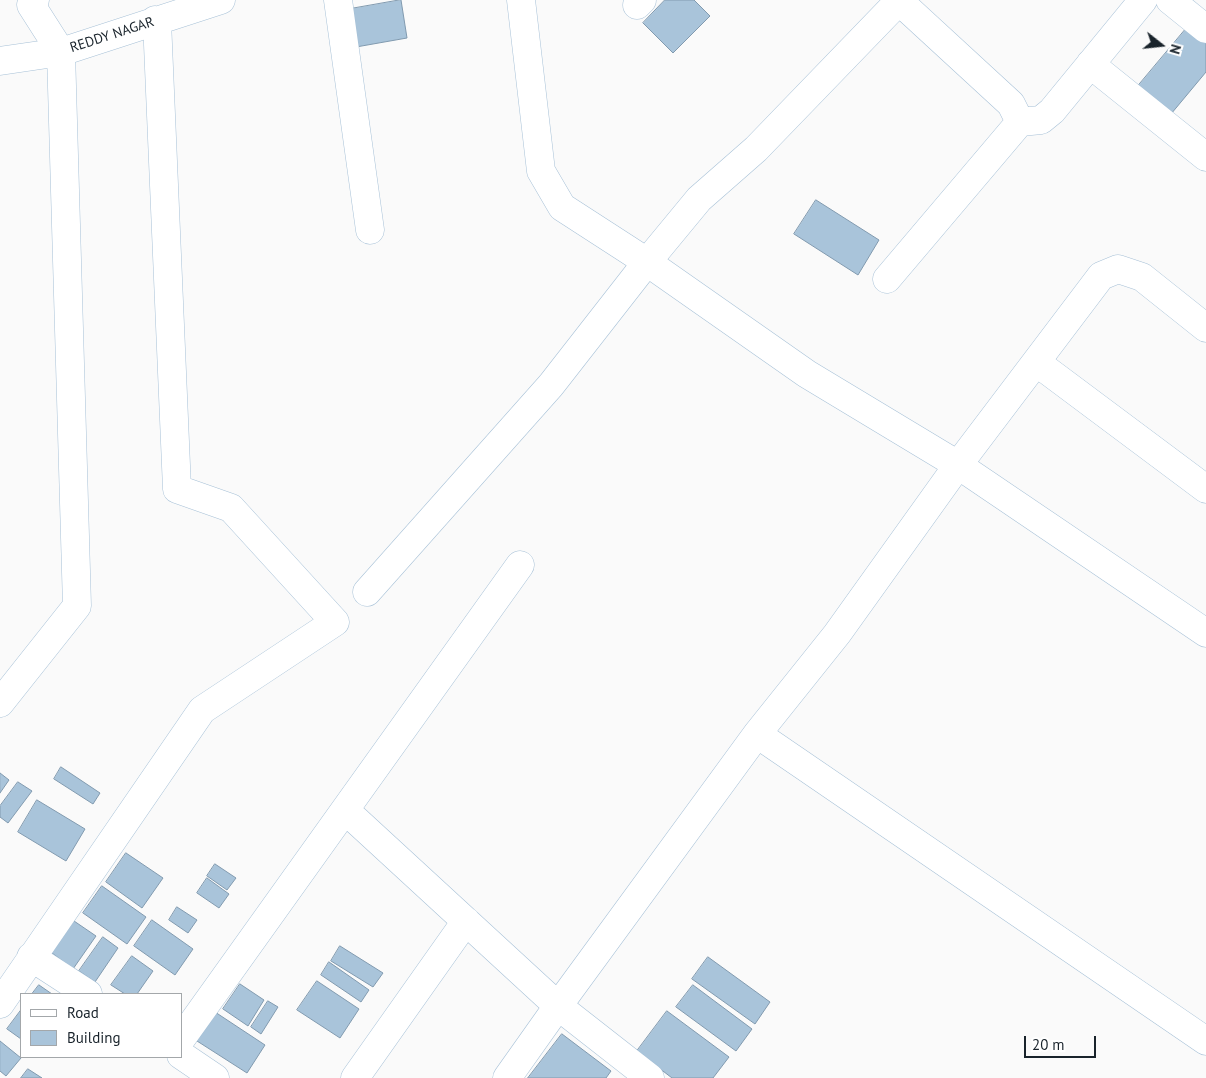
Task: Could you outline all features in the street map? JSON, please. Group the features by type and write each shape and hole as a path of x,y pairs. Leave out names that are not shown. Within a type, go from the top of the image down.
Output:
{"street":[{"path":"0,703 77,606 60,52 31,5 35,0"},
{"name":"REDDY NAGAR","path":"0,60 60,52 221,0"},
{"path":"338,0 370,230"},
{"path":"521,0 541,171 562,208 647,262 807,374 958,465 1206,633"},
{"path":"888,279 1020,122 1041,120 1052,112 1143,0"},
{"path":"1170,0 1206,29"},
{"path":"367,592 551,385 699,199 756,149 898,1 1011,104 1020,122"},
{"path":"0,1004 202,710 335,622 231,508 177,490 156,20"},
{"path":"1090,64 1206,157"},
{"path":"508,1078 558,1006 757,734 837,634 958,465 1101,276 1118,269 1142,277 1206,328"},
{"path":"1036,362 1206,489"},
{"path":"182,1038 520,565"},
{"path":"757,734 1206,1041"},
{"path":"345,810 558,1006 650,1078"},
{"path":"354,1078 466,921"},
{"path":"31,958 86,993"},
{"path":"182,1056 215,1078"}],"building":[{"path":"401,0 407,38 356,47 350,9"},
{"path":"665,0 694,0 710,16 673,53 643,23"},
{"path":"1190,24 1206,38 1206,72 1171,114 1138,86"},
{"path":"816,200 879,240 858,275 794,234"},
{"path":"61,767 100,793 93,804 54,779"},
{"path":"0,773 9,780 0,793"},
{"path":"18,782 32,791 8,823 0,817 0,806"},
{"path":"37,800 85,829 66,861 18,832"},
{"path":"126,853 163,878 142,908 106,882"},
{"path":"215,864 236,878 227,890 207,876"},
{"path":"207,878 229,894 219,908 197,893"},
{"path":"102,886 146,917 127,944 83,913"},
{"path":"177,907 197,920 188,933 169,920"},
{"path":"152,920 193,949 175,975 134,946"},
{"path":"74,921 96,936 73,969 52,953"},
{"path":"103,937 118,948 95,982 79,971"},
{"path":"340,946 383,973 373,987 331,961"},
{"path":"132,956 153,971 138,993 123,993 111,985"},
{"path":"708,957 770,1002 755,1024 692,979"},
{"path":"329,962 369,990 361,1002 321,975"},
{"path":"317,981 359,1009 340,1038 297,1010"},
{"path":"240,984 264,1000 248,1026 223,1009"},
{"path":"39,985 51,993 33,993"},
{"path":"693,985 752,1029 736,1051 676,1007"},
{"path":"268,1001 278,1007 261,1034 251,1027"},
{"path":"20,1011 20,1038 7,1029"},
{"path":"667,1011 729,1057 713,1078 672,1078 637,1051"},
{"path":"215,1012 265,1045 247,1073 197,1041"},
{"path":"562,1034 611,1071 606,1078 528,1078"},
{"path":"0,1041 21,1058 6,1076 0,1071"},
{"path":"28,1069 42,1078 21,1078"}]}
